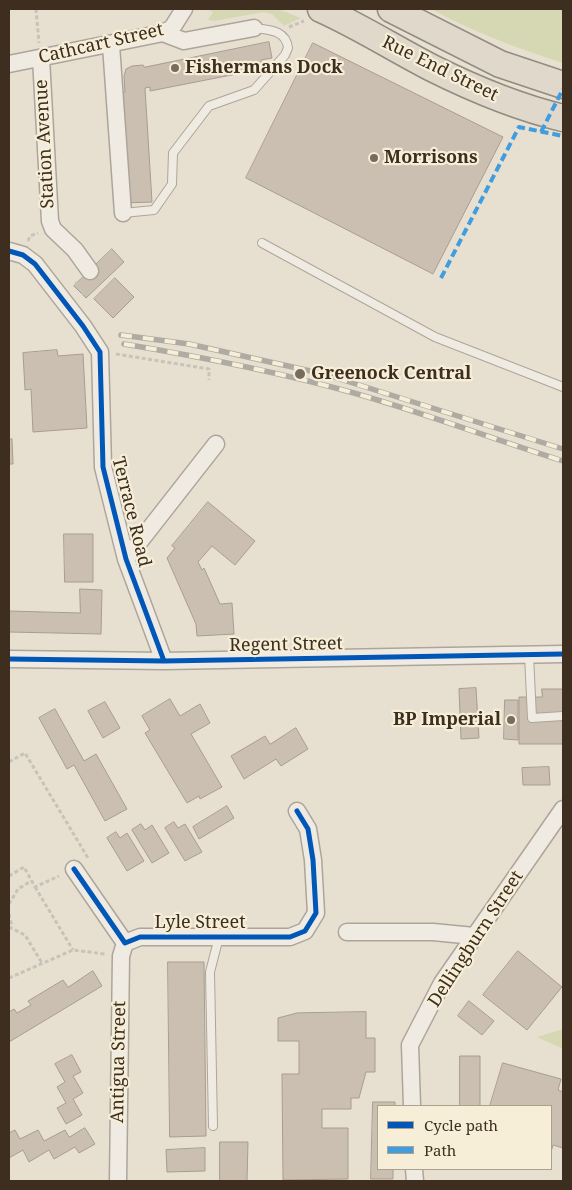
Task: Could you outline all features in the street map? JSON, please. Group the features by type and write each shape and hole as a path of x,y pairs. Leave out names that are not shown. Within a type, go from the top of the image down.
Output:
{"highway":[{"name":"Rue End Street","path":"391,9 500,64 563,85"},
{"name":"Rue End Street","path":"314,14 488,94 537,112 563,118"}],"street":[{"name":"Cathcart Street","path":"9,64 111,45 163,33 172,28 184,9"},
{"path":"163,33 184,41 254,28"},
{"path":"111,45 123,213"},
{"name":"Station Avenue","path":"41,58 48,213 53,229 94,267"},
{"path":"16,253 35,264 84,326 100,352"},
{"name":"Terrace Road","path":"100,352 103,468 126,559 164,661"},
{"path":"126,559 216,444"},
{"name":"Regent Street","path":"9,659 164,661 563,654"},
{"name":"Dellingburn Street","path":"412,1105 410,1045 442,983 563,809"},
{"name":"Lyle Street","path":"123,950 140,937 290,937 305,931 316,913 313,860 308,830 297,811"},
{"path":"74,869 123,950"},
{"path":"346,932 433,932 474,936"},
{"name":"Antigua Street","path":"118,1181 123,950"}],"lane":[{"path":"123,213 154,210 172,184 173,153 209,106 254,90 274,68 288,48 288,42 277,32 254,28"},
{"path":"262,243 435,337 563,387"},
{"path":"529,654 532,718 563,716"},
{"path":"213,1126 210,972 219,937"}],"path":[{"path":"36,9 41,58"},
{"path":"277,32 314,14"},
{"path":"16,253 30,236 53,229"},
{"path":"100,352 209,369 209,380"},
{"path":"118,353 149,357"},
{"path":"9,762 26,753 90,861 35,888"},
{"path":"9,876 24,867 73,950"},
{"path":"9,904 18,889 31,881"},
{"path":"9,914 10,927 25,935 42,963"},
{"path":"9,978 73,950 123,950"}],"green space":[{"path":"207,9 278,9 301,18 284,26 272,14 264,12 214,21 208,20 213,12"},
{"path":"431,9 563,9 563,63 496,39"},
{"path":"563,1029 563,1049 537,1037"}],"building":[{"path":"269,42 272,58 261,60 262,69 150,91 150,87 145,88 152,202 125,203 118,92 125,92 124,76 126,69 132,66 143,65 144,67"},
{"name":"Morrisons","path":"313,43 503,137 433,274 246,178"},
{"path":"112,249 124,262 86,298 74,286"},
{"path":"115,278 134,297 113,318 94,299"},
{"path":"57,350 58,356 83,354 87,428 33,432 31,389 25,390 23,353"},
{"path":"12,439 13,464 9,464 9,440"},
{"path":"208,502 255,541 235,565 212,546 198,562 202,570 204,568 220,604 232,603 234,634 197,636 196,624 167,558 175,548 172,546"},
{"path":"64,534 93,534 93,582 65,582"},
{"path":"80,589 102,590 101,634 9,632 9,611 80,613"},
{"path":"476,688 479,738 461,739 459,689"},
{"path":"542,689 563,689 563,744 519,744 519,697 542,697"},
{"path":"170,699 180,716 200,704 210,723 191,734 222,787 200,799 199,796 187,803 145,733 150,730 142,716"},
{"name":"BP Imperial","path":"505,700 518,700 518,740 504,739"},
{"path":"105,702 120,728 103,738 88,711"},
{"path":"55,709 84,761 96,754 127,809 105,821 74,765 67,769 39,718"},
{"path":"296,728 308,749 281,766 276,759 244,779 231,756 265,736 270,744"},
{"path":"549,767 550,785 523,785 522,768"},
{"path":"227,806 234,818 199,839 193,827"},
{"path":"174,822 178,828 185,824 202,852 185,861 165,828"},
{"path":"141,824 145,830 152,825 169,853 152,863 132,830"},
{"path":"116,832 120,838 127,833 144,861 127,871 107,838"},
{"path":"518,951 562,987 527,1030 483,995"},
{"path":"168,962 204,962 206,1136 170,1137"},
{"path":"93,971 102,986 9,1042 9,1012 14,1009 17,1013 31,1005 28,1001 63,980 68,987"},
{"path":"469,1001 494,1021 482,1035 458,1016"},
{"path":"366,1012 366,1038 375,1038 375,1072 366,1072 359,1098 351,1098 351,1109 322,1109 322,1128 348,1128 348,1179 283,1180 282,1074 299,1074 299,1041 278,1041 278,1018 297,1013"},
{"path":"72,1055 81,1072 73,1076 83,1093 73,1099 82,1115 66,1124 57,1108 66,1103 57,1087 65,1082 55,1064"},
{"path":"460,1056 480,1056 480,1105 460,1105"},
{"path":"503,1063 561,1079 558,1090 563,1092 563,1148 553,1145 552,1148 552,1105 490,1105"},
{"path":"373,1102 395,1102 395,1105 377,1105 377,1170 393,1170 393,1179 371,1179"},
{"path":"85,1128 95,1144 79,1153 75,1147 54,1159 49,1150 29,1162 23,1150 9,1158 9,1133 15,1130 20,1139 38,1130 44,1141 65,1130 69,1137"},
{"path":"220,1142 248,1142 247,1181 220,1181"},
{"path":"205,1148 205,1171 167,1172 166,1150"}],"railway":[{"path":"121,335 189,344 324,374 563,449"},
{"path":"124,344 182,354 325,385 406,409 563,461"}],"marked path":[{"path":"541,132 563,89"},
{"path":"441,278 519,127 563,136"}],"cycle path":[{"path":"9,251 23,255 35,264 83,326 100,352 103,467 126,559 164,661"},
{"path":"9,659 164,661 563,654"},
{"path":"74,869 125,943 140,937 290,937 305,931 316,913 313,860 308,829 297,811"}],"place":[{"name":"Fishermans Dock","path":"175,68"},
{"name":"Morrisons","path":"374,158"},
{"name":"Greenock Central","path":"300,374"},
{"name":"BP Imperial","path":"511,720"}]}
